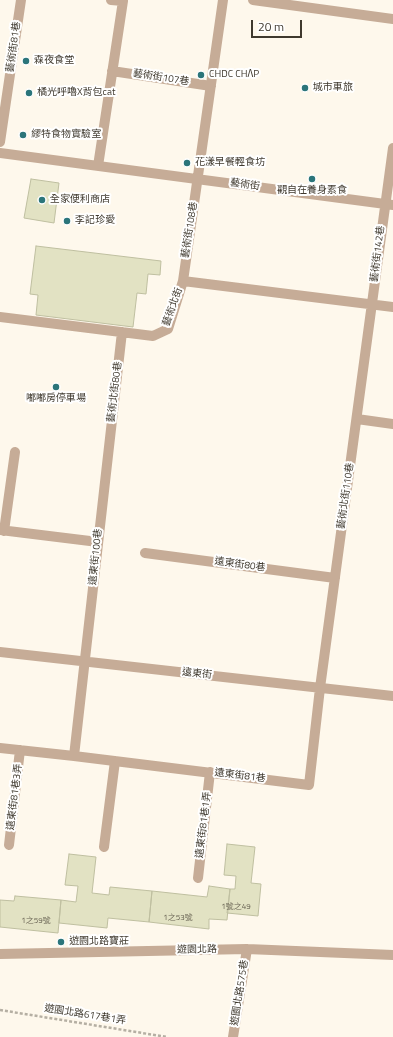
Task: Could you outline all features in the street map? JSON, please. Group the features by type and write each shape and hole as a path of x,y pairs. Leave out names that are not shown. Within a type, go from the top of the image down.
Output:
{"street":[{"name":"藝術街81巷","path":"0,142 20,0"},
{"path":"98,166 123,1 111,0"},
{"path":"198,179 223,0"},
{"path":"253,0 393,19"},
{"name":"藝術街107巷","path":"112,71 211,86"},
{"name":"藝術街142巷","path":"372,304 389,204 393,148"},
{"name":"藝術街","path":"0,153 389,204"},
{"name":"藝術街108巷","path":"183,281 198,179"},
{"name":"藝術北街","path":"0,317 153,336 168,329 183,281 393,307"},
{"name":"藝術北街110巷","path":"320,688 372,304"},
{"name":"藝術北街80巷","path":"108,452 122,332"},
{"path":"357,419 393,424"},
{"path":"15,452 2,531 98,542"},
{"name":"遠東街100巷","path":"84,662 108,452"},
{"name":"遠東街80巷","path":"145,553 335,578"},
{"name":"遠東街","path":"0,652 393,696"},
{"path":"74,756 84,662"},
{"name":"遠東街81巷","path":"0,748 309,785 320,688"},
{"name":"遠東街81巷3弄","path":"9,845 20,750"},
{"path":"104,847 115,761"},
{"name":"遠東街81巷1弄","path":"198,878 210,772"},
{"name":"遊園北路","path":"0,954 247,949 393,955"},
{"name":"遊園北路575巷","path":"233,1037 247,949"}],"path":[{"name":"遊園北路617巷1弄","path":"0,1010 167,1037"}],"building":[{"name":"全家便利商店","path":"31,179 59,183 54,223 24,218"},
{"path":"36,246 161,261 160,275 148,274 146,294 137,293 133,327 36,315 38,295 30,294"},
{"path":"227,844 255,847 251,883 261,884 258,916 227,913 230,889 235,889 236,876 224,875"},
{"path":"69,854 96,857 92,893 109,895 110,887 152,891 149,922 108,918 107,928 59,923 61,900 76,902 78,886 65,885"},
{"path":"209,886 230,889 227,920 209,919 209,929 149,922 152,891 207,897"},
{"path":"15,896 61,900 58,933 0,927 0,900 14,901"}],"place":[{"name":"森夜食堂","path":"26,61"},
{"name":"CHDC CHΛP","path":"201,75"},
{"name":"城市車旅","path":"305,88"},
{"name":"橘光呼嚕X背包cat","path":"29,93"},
{"name":"繆特食物實驗室","path":"23,135"},
{"name":"花漾早餐輕食坊","path":"187,163"},
{"name":"觀自在養身素食","path":"312,179"},
{"name":"全家便利商店","path":"42,200"},
{"name":"李記珍愛","path":"67,221"},
{"name":"嘟嘟房停車場","path":"56,387"},
{"name":"遊園北路寶莊","path":"61,942"}]}
